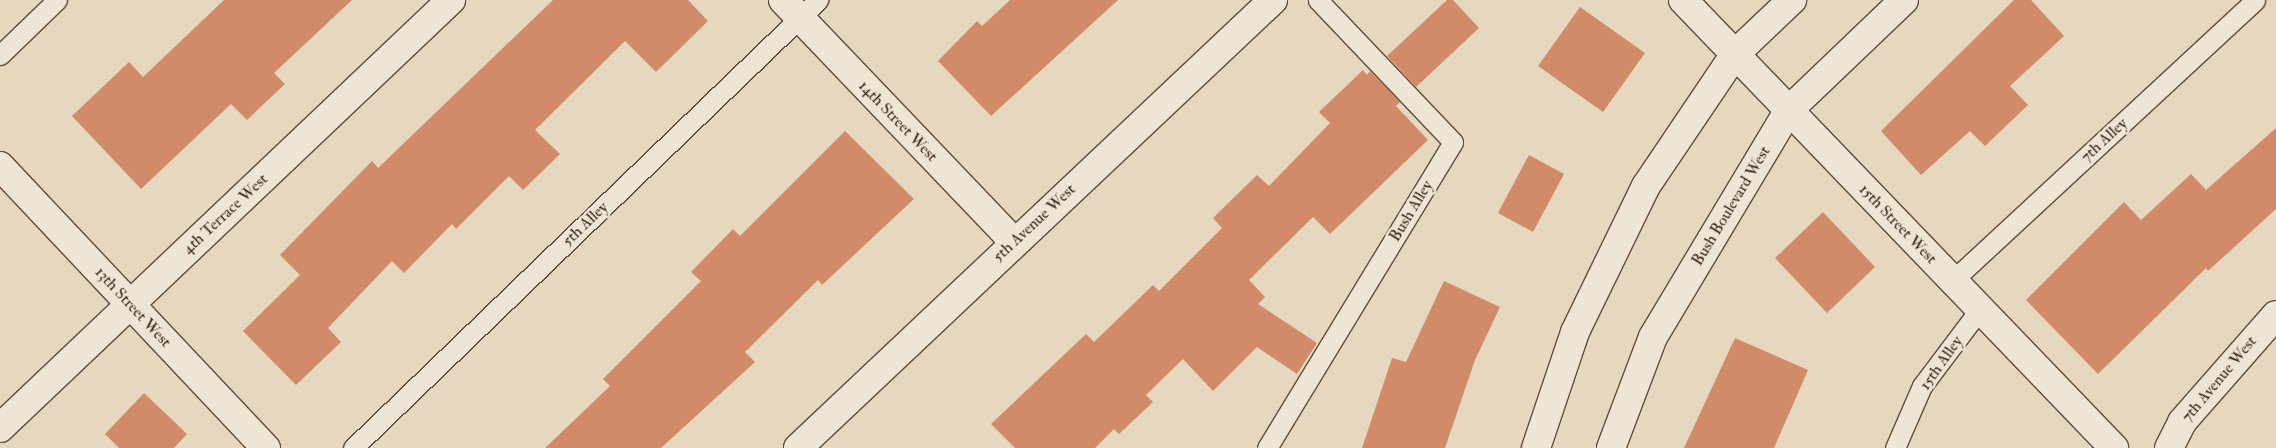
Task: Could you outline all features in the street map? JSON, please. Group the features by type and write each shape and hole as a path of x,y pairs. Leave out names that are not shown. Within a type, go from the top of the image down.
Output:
{"street":[{"name":"4th Terrace West","path":"0,428 451,0"},
{"name":"5th Avenue West","path":"798,448 1013,241 1273,0"},
{"name":"15th Street West","path":"1683,0 2114,448"},
{"path":"1536,448 1574,332 1646,186 1735,54 1792,0"},
{"name":"Bush Boulevard West","path":"1611,448 1653,337 1789,110 1904,0"},
{"name":"14th Street West","path":"800,6 1013,241"},
{"name":"13th Street West","path":"0,166 266,448"},
{"name":"7th Avenue West","path":"2169,448 2182,422 2276,315"}],"lane":[{"path":"0,55 57,0"},
{"name":"Bush Alley","path":"1267,448 1454,142 1318,0"},
{"name":"7th Alley","path":"1952,281 2255,0"},
{"name":"5th Alley","path":"353,448 800,6"},
{"name":"15th Alley","path":"1895,448 1922,386 1980,310"}],"building":[{"path":"224,0 352,0 274,73 285,84 247,120 231,104 141,189 72,116 129,62 143,77"},
{"path":"553,0 688,0 708,21 656,72 625,41 535,130 560,154 523,190 509,176 456,229 452,224 404,273 392,261 328,328 341,342 296,385 243,331 300,275 280,255 372,161 378,168"},
{"path":"1010,0 1118,0 991,116 938,61 977,21 982,26"},
{"path":"1447,0 1453,0 1479,28 1416,87 1387,56"},
{"path":"2014,0 2031,0 2064,36 2010,86 2028,105 1985,146 1970,131 1921,175 1881,131"},
{"path":"1580,7 1645,53 1603,112 1538,66"},
{"path":"1363,70 1367,75 1370,71 1400,102 1396,106 1428,140 1330,234 1313,217 1249,280 1265,297 1258,304 1317,343 1297,374 1257,347 1213,391 1183,359 1146,395 1153,402 1119,434 1114,429 1095,448 1015,448 991,424 1086,334 1094,342 1153,285 1159,291 1222,228 1213,218 1257,175 1269,186 1330,123 1319,112"},
{"path":"2276,128 2276,209 2208,271 2206,268 2098,374 2026,300 2124,202 2141,220 2191,174 2206,190"},
{"path":"845,131 914,199 822,285 818,280 745,352 755,362 661,448 545,448 610,386 603,379 701,281 691,272 733,229 740,236"},
{"path":"1529,155 1564,174 1533,232 1498,213"},
{"path":"1823,212 1875,267 1827,313 1775,258"},
{"path":"1444,281 1500,307 1475,360 1445,448 1362,448 1392,358 1406,362"},
{"path":"1735,338 1808,370 1774,448 1684,448"},
{"path":"144,393 187,434 174,448 119,448 105,434"}]}
